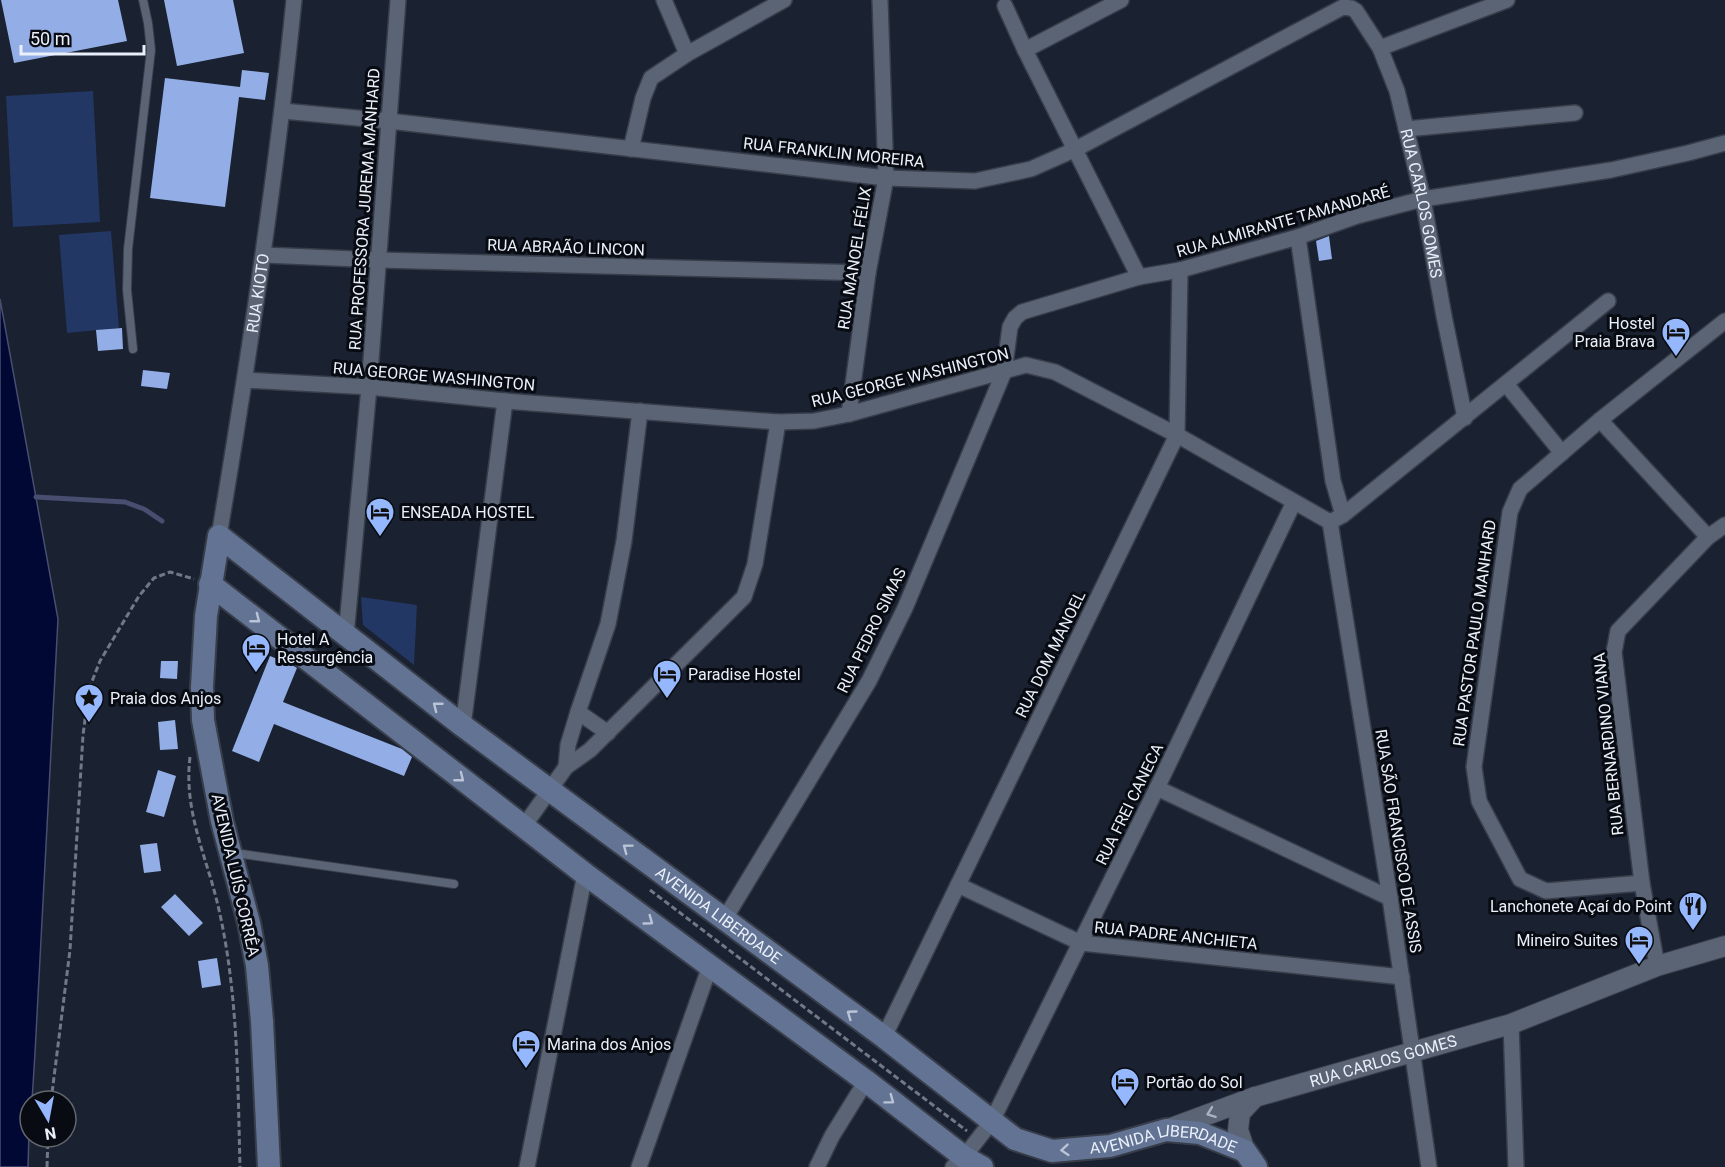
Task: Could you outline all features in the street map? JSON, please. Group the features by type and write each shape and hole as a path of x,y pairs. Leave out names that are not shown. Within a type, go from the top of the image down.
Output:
{"main road":[{"name":"AVENIDA LIBERDADE","path":"219,536 463,726 1015,1138 1052,1151 1110,1146 1166,1130 1200,1133 1251,1159"},
{"name":"RUA KIOTO","path":"210,584 219,536"},
{"path":"210,584 585,874 866,1081 966,1164"},
{"name":"AVENIDA LUÍS CORRÊA","path":"210,584 204,652 203,720 222,821 249,923 257,966 262,1022 268,1167"}],"street":[{"name":"RUA KIOTO","path":"219,536 264,255 283,111 294,0"},
{"name":"RUA PROFESSORA JUREMA MANHARD","path":"346,636 369,387 398,0"},
{"path":"664,0 687,54"},
{"path":"631,149 643,98 651,78 687,54 784,0"},
{"name":"RUA MANOEL FÉLIX","path":"849,414 868,273 885,178 880,0"},
{"path":"1025,50 1121,0"},
{"path":"1380,48 1507,0"},
{"path":"1005,6 1138,277"},
{"name":"RUA FRANKLIN MOREIRA","path":"283,111 885,178 975,181 1030,169 1074,150 1343,7"},
{"name":"RUA CARLOS GOMES","path":"1343,7 1356,11 1380,48 1397,91 1423,199 1465,418"},
{"path":"1406,129 1575,113"},
{"name":"RUA ALMIRANTE TAMANDARÉ","path":"1004,372 1010,327 1022,312 1138,277 1180,270 1298,237 1357,216 1423,199 1611,170 1725,143"},
{"name":"RUA SÃO FRANCISCO DE ASSIS","path":"1298,237 1429,1167"},
{"name":"RUA ABRAÃO LINCON","path":"264,255 868,273"},
{"name":"RUA DOM MANOEL","path":"884,1038 1177,435 1180,270"},
{"path":"1336,518 1465,418 1608,301"},
{"name":"RUA PASTOR PAULO MANHARD","path":"1642,883 1546,891 1520,879 1479,801 1474,766 1510,512 1520,489 1599,420 1725,321"},
{"name":"RUA GEORGE WASHINGTON","path":"245,380 369,387 505,401 778,422 814,421 849,414 1026,365 1055,372 1177,435 1294,502 1336,518"},
{"name":"RUA PEDRO SIMAS","path":"724,920 870,681 905,608 1004,372"},
{"path":"1506,384 1562,453"},
{"path":"463,726 505,401"},
{"path":"566,767 568,744 608,624 624,541 640,411"},
{"path":"1599,420 1708,537"},
{"path":"524,826 566,767 590,750 608,733 744,597 755,564 778,422"},
{"name":"RUA FREI CANECA","path":"966,1164 992,1121 1081,943 1294,502"},
{"name":"RUA BERNARDINO VIANA","path":"1657,966 1642,883 1614,652 1618,631 1708,537 1725,525"},
{"path":"578,712 608,733"},
{"path":"1157,788 1390,898"},
{"path":"527,1167 585,874"},
{"name":"RUA PADRE ANCHIETA","path":"958,885 1081,943 1402,977"},
{"name":"RUA CARLOS GOMES","path":"1166,1130 1255,1097 1511,1024 1657,966 1725,946"},
{"path":"639,1167 710,966"},
{"path":"1511,1024 1516,1167"},
{"path":"817,1167 832,1136 866,1081"},
{"path":"1251,1159 1238,1130 1240,1113 1255,1097"}],"lane":[{"path":"133,349 128,290 128,249 151,50 143,0"},
{"path":"230,853 454,884"}],"path":[{"path":"53,1089 70,950 83,735 89,689 100,661 139,596 154,578 170,572 210,584"},
{"path":"190,755 187,777 194,822 219,908 230,975 236,1042 240,1167"},
{"path":"47,1167 48,1149"}],"shaded area":[{"path":"93,91 100,222 13,227 6,96"},
{"path":"111,231 119,328 67,333 59,235"},
{"path":"0,299 58,619 33,1089 18,1089 18,1149 29,1149 28,1167 0,1167"},
{"path":"361,597 417,605 414,665 363,625"}],"building":[{"path":"1,0 118,0 127,41 14,63"},
{"path":"164,0 233,0 244,53 177,66"},
{"path":"242,70 269,73 265,100 239,97 225,207 150,198 165,78 240,87"},
{"path":"1329,236 1332,259 1319,261 1316,241"},
{"path":"122,328 123,349 98,351 96,330"},
{"path":"143,370 170,373 167,389 141,386"},
{"path":"270,656 297,668 283,702 402,749 412,757 404,776 274,724 259,762 232,751"},
{"path":"161,661 178,661 177,679 160,678"},
{"path":"175,720 178,749 160,750 158,722"},
{"path":"158,770 176,776 164,817 146,812"},
{"path":"157,843 161,871 144,873 140,845"},
{"path":"175,894 203,923 189,936 161,907"},
{"path":"217,958 221,985 202,988 198,961"}],"waterway":[{"path":"36,497 125,502 144,509 162,521"}],"place":[{"name":"Hostel Praia Brava","path":"1676,358"},
{"name":"ENSEADA HOSTEL","path":"380,538"},
{"name":"Hotel A Ressurgência","path":"256,674"},
{"name":"Paradise Hostel","path":"667,700"},
{"name":"Praia dos Anjos","path":"89,724"},
{"name":"Lanchonete Açaí do Point","path":"1693,932"},
{"name":"Mineiro Suites","path":"1639,966"},
{"name":"Marina dos Anjos","path":"526,1070"},
{"name":"Portão do Sol","path":"1125,1108"}]}
